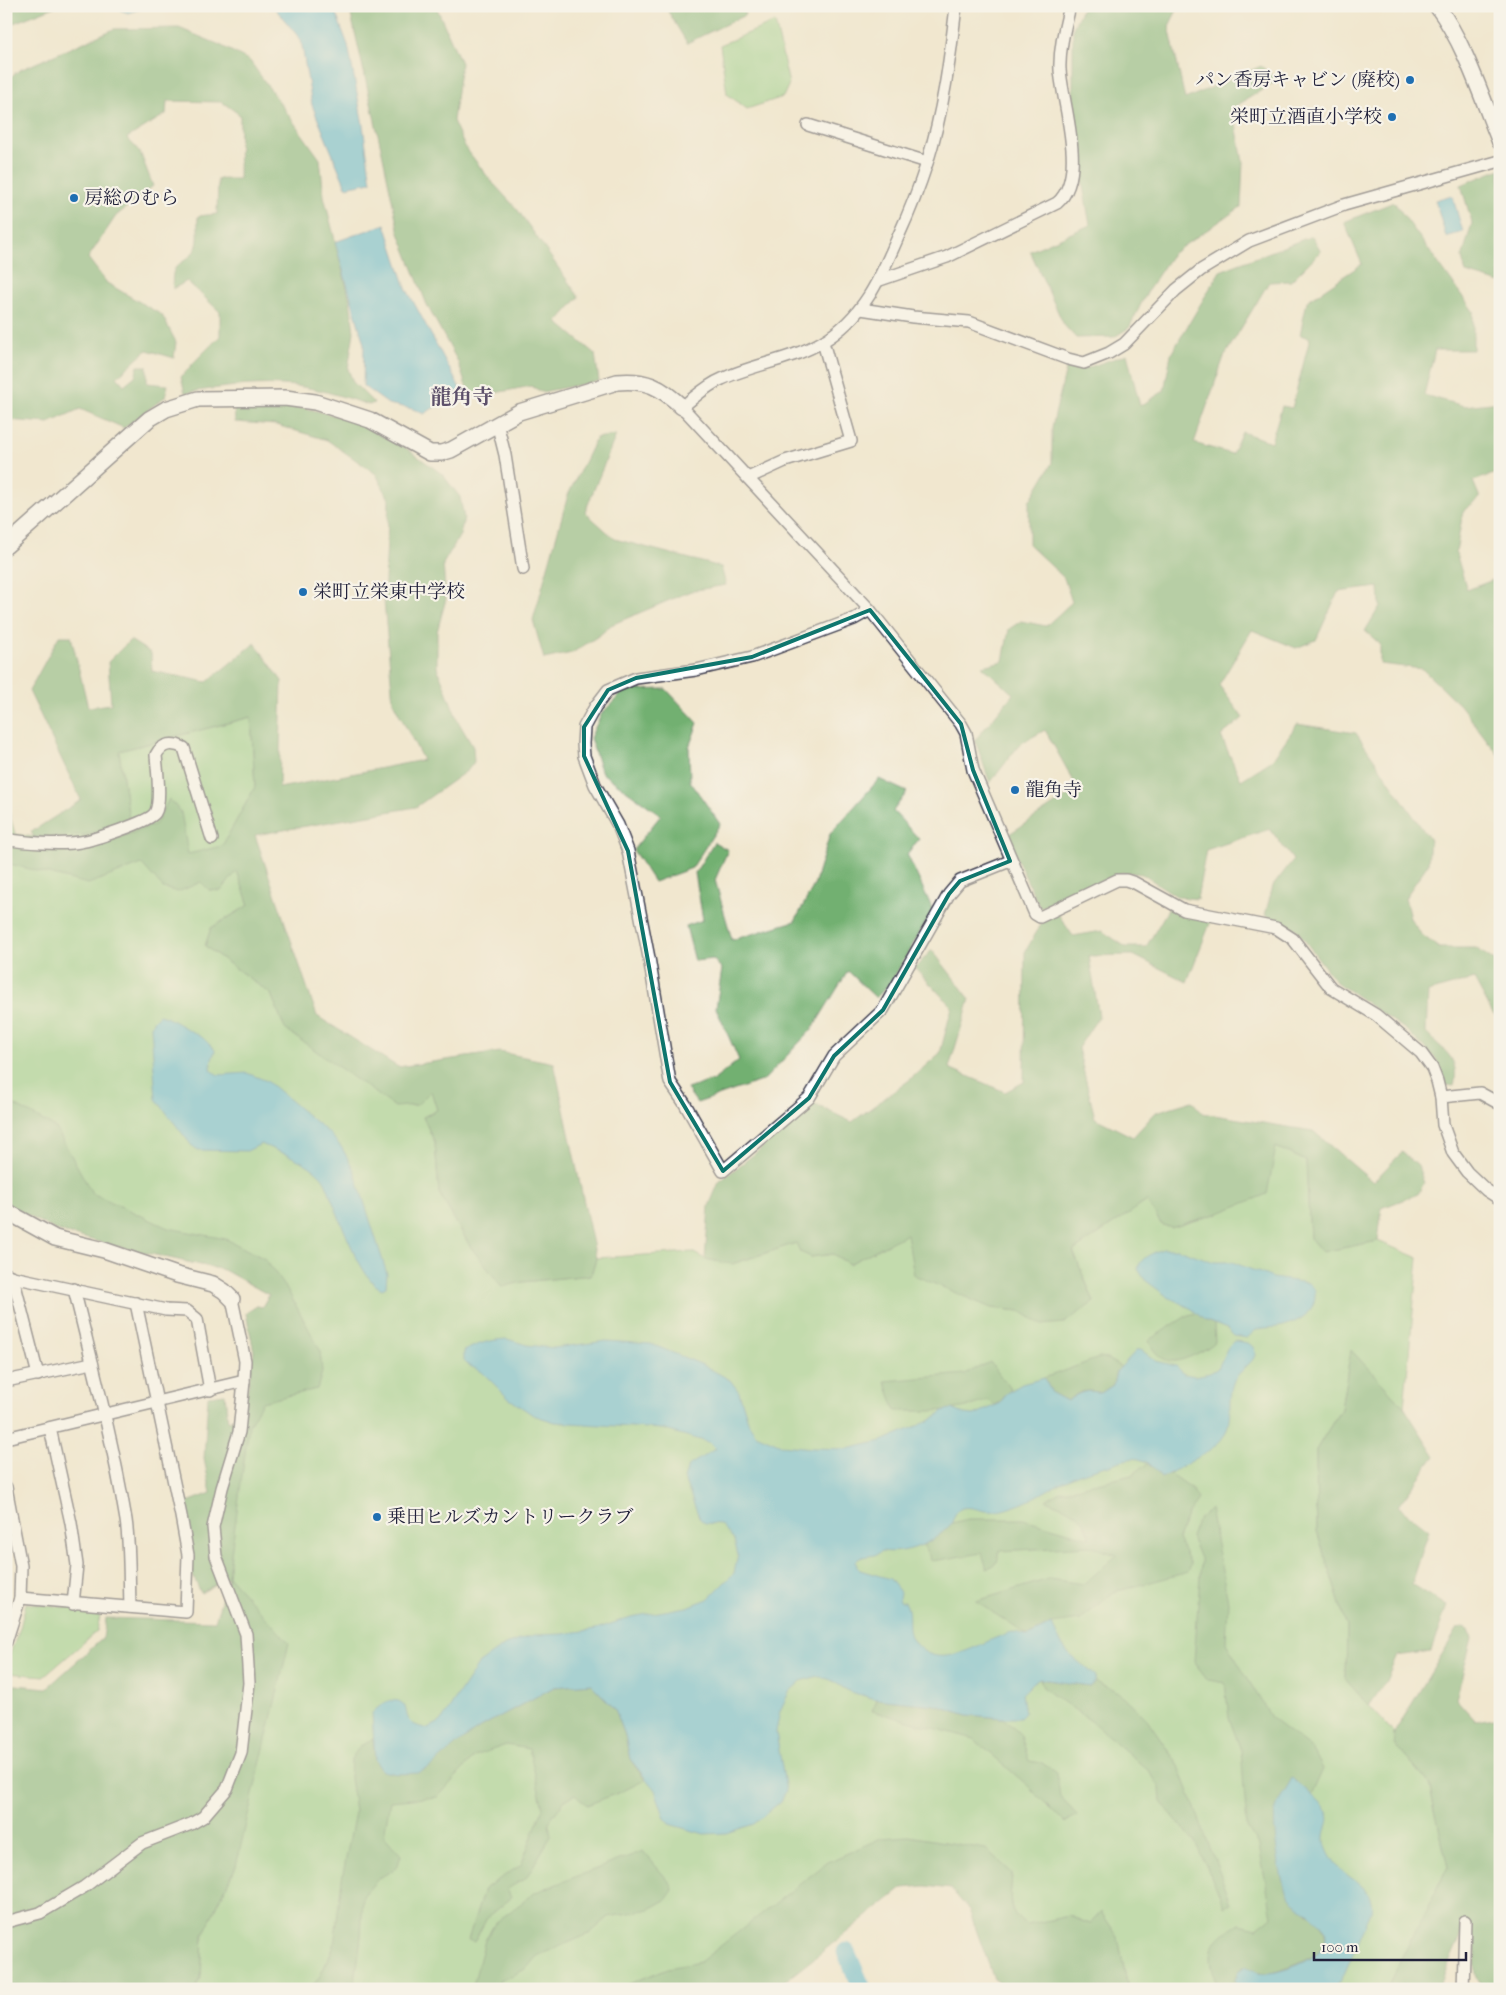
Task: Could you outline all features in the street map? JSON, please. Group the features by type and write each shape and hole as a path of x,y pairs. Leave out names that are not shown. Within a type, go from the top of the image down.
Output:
{"street":[{"path":"682,407 712,384 724,378 789,356 823,342 861,309 880,280 915,198 927,162 948,68 956,6"},
{"path":"880,280 947,257 1057,202 1064,196 1072,176 1073,166 1060,71 1060,54 1070,6"},
{"path":"1437,6 1464,55 1500,142"},
{"path":"808,125 927,162"},
{"path":"861,309 913,317 968,322 1068,359 1084,362 1109,353 1124,344 1176,290 1201,270 1249,241 1344,204 1500,161"},
{"path":"748,478 785,461 851,441 823,342"},
{"path":"6,546 149,420 166,409 198,399 285,398 315,402 370,420 430,453 442,453 451,450 519,412 617,382 634,380 649,383 669,395 682,407 870,610 962,724 966,733 973,770 1010,861 1035,914 1040,917 1117,880 1126,880 1159,895 1184,910 1276,928 1293,939 1331,988 1376,1015 1421,1053 1432,1068 1441,1097 1443,1125 1454,1153 1467,1172 1486,1190 1500,1199"},
{"path":"497,423 505,455 523,569"},
{"path":"870,610 854,619 752,657 696,670 636,678 608,690 595,707 584,727 582,744 584,756 595,785 618,825 628,851 651,967 670,1082 685,1104 723,1171 809,1098 834,1056 883,1010 949,894 960,881 1010,861"},
{"path":"6,839 33,842 80,842 144,822 154,815 158,805 156,756 160,748 167,744 178,744 184,748 212,838"},
{"path":"1441,1097 1480,1094 1500,1104"},
{"path":"6,1211 55,1238 104,1250 177,1275 213,1284 224,1291 232,1300 245,1361 244,1381 239,1432 222,1488 213,1527 216,1556 246,1634 248,1683 241,1753 227,1789 203,1817 191,1824 142,1843 84,1887 40,1913 6,1922"},
{"path":"38,1374 10,1276 166,1310 187,1311 197,1319 210,1390"},
{"path":"74,1290 106,1413 126,1522 130,1607"},
{"path":"20,1598 73,1604 186,1612 188,1555 136,1303"},
{"path":"6,1382 92,1363"},
{"path":"6,1438 244,1381"},
{"path":"50,1428 71,1523 76,1565 73,1604"},
{"path":"6,1487 21,1566 20,1598 6,1642"},
{"path":"1464,1989 1465,1921"}],"highlighted area":[{"path":"870,610 961,724 973,770 1010,861 960,881 949,894 883,1010 834,1056 809,1098 723,1171 670,1082 628,851 584,756 584,727 608,690 636,678 752,657"}],"green space":[{"path":"6,6 57,6 6,26"},
{"path":"349,6 436,6 461,63 453,121 465,147 491,181 517,209 579,297 557,322 595,354 599,381 542,392 531,386 470,398 458,362 427,305 399,233"},
{"path":"621,6 743,6 745,15 687,43 666,8"},
{"path":"1083,6 1179,6 1169,26 1185,99 1261,66 1278,80 1233,108 1243,162 1241,207 1173,253 1147,292 1129,328 1114,337 1076,338 1064,325 1030,251 1090,225 1083,186 1073,96 1073,28"},
{"path":"775,22 789,84 783,97 747,109 727,94 720,45"},
{"path":"179,28 220,45 250,61 320,159 324,196 350,300 354,332 348,369 353,382 374,403 369,405 315,389 282,385 245,385 185,393 181,377 220,336 220,312 187,281 173,289 173,272 196,248 198,216 217,214 218,179 239,179 240,115 222,102 167,101 166,114 127,138 140,152 153,186 116,216 88,258 107,283 162,315 176,342 174,358 147,350 117,377 124,385 135,376 138,366 147,366 147,383 168,385 165,397 124,428 80,409 49,423 6,420 6,80 20,70 114,29"},
{"path":"1500,169 1500,283 1466,273 1462,258 1472,223 1461,185"},
{"path":"1394,202 1473,311 1473,350 1435,350 1424,395 1464,406 1500,402 1500,472 1473,481 1480,498 1463,511 1456,553 1467,590 1498,578 1500,580 1500,757 1460,705 1422,669 1380,664 1380,644 1365,631 1380,606 1379,587 1338,592 1316,640 1296,648 1252,630 1219,685 1243,718 1221,736 1241,780 1271,761 1297,724 1356,733 1430,840 1428,864 1405,898 1410,918 1421,934 1439,948 1476,948 1495,961 1500,968 1500,1018 1493,1014 1474,979 1428,992 1426,1033 1445,1050 1453,1061 1455,1068 1454,1086 1446,1085 1437,1060 1406,1030 1336,982 1296,929 1265,915 1273,886 1293,860 1270,829 1206,850 1197,899 1178,897 1142,874 1123,872 1040,908 1006,836 1078,789 1045,730 1020,744 990,783 975,740 1013,694 982,666 1003,661 1009,629 1021,621 1046,626 1072,602 1064,578 1029,545 1029,502 1052,463 1052,427 1066,369 1084,369 1127,354 1140,406 1164,391 1171,354 1220,271 1312,236 1321,251 1291,281 1269,282 1224,357 1194,443 1232,454 1242,432 1271,442 1282,406 1292,408 1310,338 1300,335 1307,301 1362,264 1344,222"},
{"path":"234,408 305,408 349,419 406,448 442,474 460,497 464,518 460,535 443,564 446,599 437,632 437,667 458,721 473,747 474,762 468,770 416,807 255,835 317,1016 398,1067 500,1052 554,1063 596,1258 591,1275 522,1282 502,1287 470,1246 439,1193 435,1143 423,1117 437,1110 431,1091 417,1105 395,1107 285,1029 271,994 205,946 211,928 249,905 237,871 221,891 209,890 201,882 178,892 163,888 142,864 88,884 6,863 6,843 32,848 94,847 156,824 169,799 181,812 188,854 222,846 255,787 251,717 119,751 129,820 85,835 34,837 31,832 81,800 29,691 59,636 71,636 88,707 111,704 108,662 130,640 151,653 152,671 207,682 255,643 282,681 279,788 423,760 393,702 384,601 389,499 376,474 327,440 276,425 235,422"},
{"path":"616,435 585,512 615,539 721,567 726,585 691,591 611,625 600,635 572,653 544,659 533,620 568,495 596,438"},
{"path":"666,689 698,723 689,747 690,781 720,824 692,868 654,882 633,850 661,815 602,773 590,738 602,713 625,690"},
{"name":"乗田ヒルズカントリークラブ","path":"251,717 255,787 223,846 237,870 249,905 211,928 205,946 271,994 286,1029 431,1090 438,1110 423,1117 435,1143 439,1193 470,1246 502,1286 522,1282 591,1275 596,1258 692,1252 705,1259 732,1264 796,1243 811,1257 833,1254 849,1264 907,1233 991,1308 1020,1311 1042,1325 1094,1302 1073,1251 1147,1201 1161,1224 1171,1228 1219,1213 1276,1147 1306,1161 1310,1238 1322,1252 1378,1241 1418,1258 1404,1407 1351,1351 1341,1409 1316,1450 1317,1531 1347,1627 1346,1680 1394,1733 1395,1745 1429,1784 1448,1867 1386,1989 1128,1989 1118,1938 1101,1913 1090,1924 1069,1916 1026,1926 1019,1920 1012,1909 1010,1896 1012,1873 963,1845 706,1989 195,1989 201,1978 203,1935 236,1866 228,1576 243,1418 254,1351 246,1313 257,1306 262,1307 269,1295 224,1270 106,1244 6,1204 6,802 15,834 34,837 85,835 129,820 119,751"},
{"path":"879,779 907,792 893,811 919,839 907,854 933,910 891,982 876,998 848,971 813,1028 764,1080 697,1103 687,1089 714,1080 739,1060 716,1008 722,969 713,959 695,961 686,926 703,920 695,873 714,842 728,850 715,880 732,940 795,921 814,885 830,834"},
{"path":"1170,906 1211,921 1187,982 1133,955 1089,956 1099,1016 1078,1048 1095,1118 1133,1137 1156,1112 1192,1101 1202,1113 1313,1131 1373,1182 1402,1152 1418,1166 1424,1183 1418,1194 1382,1208 1378,1241 1322,1252 1310,1238 1306,1161 1276,1147 1267,1194 1219,1213 1171,1228 1161,1224 1147,1201 1073,1251 1094,1302 1064,1323 1042,1325 1020,1311 991,1308 914,1275 907,1234 849,1264 833,1254 811,1257 800,1252 796,1243 732,1264 705,1259 709,1206 719,1182 758,1151 810,1102 852,1122 908,1081 940,1053 952,1007 915,968 932,950 970,999 949,1068 1005,1092 1024,1082 1025,952 1047,914 1058,914 1073,936 1102,931 1126,947 1146,947"},
{"path":"6,1100 56,1128 92,1193 168,1228 226,1239 265,1259 287,1289 320,1350 322,1372 317,1389 262,1402 249,1425 228,1576 289,1643 236,1866 203,1935 201,1978 195,1989 129,1989 122,1986 6,1986 6,1684 47,1688 103,1638 106,1618 215,1621 228,1577 201,1593 191,1572 185,1503 211,1493 204,1459 208,1396 225,1394 228,1421 243,1417 254,1351 246,1313 257,1306 262,1307 269,1295 224,1270 106,1244 55,1230 6,1204"},
{"path":"1197,1313 1204,1320 1214,1324 1215,1342 1202,1351 1180,1360 1166,1360 1158,1355 1152,1348 1149,1340 1188,1315"},
{"path":"1351,1350 1404,1407 1435,1456 1398,1506 1429,1530 1412,1584 1447,1606 1431,1651 1397,1656 1386,1681 1369,1706 1346,1680 1347,1627 1317,1531 1316,1450 1341,1409"},
{"path":"1099,1358 1107,1359 1121,1367 1116,1372 1113,1385 1101,1393 1083,1392 1067,1401 1052,1393 1044,1378"},
{"path":"990,1362 1011,1390 995,1405 988,1400 954,1409 896,1411 885,1381 965,1374"},
{"path":"1148,1463 1157,1469 1161,1478 1170,1473 1190,1487 1198,1499 1187,1515 1178,1539 1191,1564 1188,1572 1114,1592 1080,1620 1052,1624 1028,1636 976,1601 1049,1579 1084,1584 1117,1555 1089,1546 1000,1551 997,1562 987,1569 982,1553 932,1561 923,1545 942,1533 952,1523 968,1519 1024,1519 1089,1538 1084,1522 1080,1517 1068,1509 1046,1500 1058,1492 1132,1475"},
{"path":"1210,1508 1228,1602 1226,1643 1272,1719 1313,1750 1323,1769 1311,1796 1292,1778 1307,1913 1318,1922 1324,1931 1325,1939 1316,1953 1297,1964 1266,1973 1261,1973 1245,1966 1238,1971 1235,1980 1239,1989 1218,1989 1212,1967 1212,1950 1220,1937 1240,1924 1257,1928 1272,1916 1259,1846 1247,1827 1241,1750 1229,1718 1225,1683 1208,1680 1194,1662 1201,1561 1191,1537 1197,1521"},
{"path":"26,1603 101,1611 97,1631 45,1676 6,1673 6,1664 20,1628"},
{"path":"1463,1627 1469,1630 1472,1638 1456,1699 1476,1721 1500,1717 1500,1989 1482,1989 1476,1975 1474,1944 1464,1928 1438,1989 1386,1989 1448,1867 1429,1784 1395,1745 1394,1733 1458,1628"},
{"path":"1040,1679 1090,1686 1096,1682 1119,1692 1147,1719 1179,1766 1231,1903 1225,1906 1195,1842 1161,1802 1160,1788 1150,1772 1091,1721 1043,1688"},
{"path":"591,1684 615,1709 625,1735 630,1759 645,1780 621,1792 587,1805 575,1794 564,1801 549,1822 551,1836 526,1878 507,1889 511,1898 487,1918 474,1942 468,1940 484,1889 521,1865 543,1808 529,1749 506,1745 475,1756 438,1797 390,1801 384,1836 401,1855 397,1868 379,1878 363,1896 361,1937 354,1989 310,1989 320,1976 334,1946 342,1879 355,1812 350,1778 351,1759 360,1746 373,1739 375,1760 462,1740 484,1725 554,1687"},
{"path":"876,1699 935,1705 968,1715 1003,1718 1021,1735 1029,1761 1042,1763 1057,1773 1060,1797 1077,1815 1065,1823 1027,1785 974,1739 872,1711"},
{"path":"909,1836 986,1849 1012,1873 1010,1896 1012,1908 1019,1919 1026,1925 1069,1916 1090,1924 1101,1912 1118,1937 1128,1989 1011,1989 994,1979 969,1910 951,1889 925,1886 903,1888 775,1989 617,1989 668,1968 700,1962 828,1862 881,1838"},
{"path":"643,1851 672,1885 673,1890 666,1900 650,1909 609,1917 589,1934 537,1956 526,1969 500,1981 498,1989 472,1989 485,1940 495,1923 536,1892"},
{"path":"6,1986 122,1986 129,1989 6,1989"}],"water":[{"path":"118,6 150,6 128,13 120,10"},
{"path":"273,6 333,6 348,45 363,125 371,182 346,187 312,105 301,40"},
{"path":"1452,195 1463,232 1446,237 1435,200"},
{"path":"385,224 406,288 461,390 424,414 413,409 388,404 363,386 364,344 335,242"},
{"path":"159,1015 203,1038 215,1050 211,1070 218,1075 247,1073 267,1081 330,1134 342,1148 354,1170 387,1274 386,1286 383,1289 375,1285 360,1264 326,1184 316,1171 293,1157 261,1144 247,1151 198,1150 192,1146 156,1099 151,1026"},
{"path":"1163,1249 1178,1249 1214,1262 1232,1262 1273,1278 1308,1283 1315,1290 1314,1303 1307,1314 1290,1324 1257,1330 1247,1338 1234,1336 1227,1329 1204,1320 1192,1309 1168,1297 1145,1280 1138,1269 1141,1261"},
{"path":"507,1339 527,1345 554,1348 606,1341 651,1344 703,1365 730,1380 739,1392 749,1424 756,1434 781,1445 847,1449 882,1441 931,1420 945,1410 952,1409 964,1414 974,1415 1001,1403 1005,1394 1022,1384 1044,1378 1052,1393 1067,1401 1083,1392 1101,1393 1113,1385 1116,1372 1137,1350 1141,1350 1156,1361 1176,1366 1184,1374 1195,1376 1210,1373 1218,1368 1229,1346 1234,1341 1250,1345 1255,1353 1252,1360 1233,1383 1229,1420 1225,1434 1220,1441 1201,1455 1161,1478 1155,1469 1146,1462 1139,1459 1124,1460 1084,1472 1027,1501 1006,1509 989,1511 970,1508 960,1509 956,1512 950,1525 928,1542 900,1551 882,1551 875,1555 862,1557 856,1561 860,1570 890,1579 900,1592 899,1599 901,1602 905,1602 908,1611 911,1637 923,1651 933,1655 955,1654 1007,1633 1015,1632 1028,1636 1052,1624 1061,1644 1069,1654 1096,1676 1095,1682 1090,1686 1040,1679 1034,1682 1022,1694 1025,1713 1020,1718 1003,1718 968,1715 935,1705 876,1699 850,1692 831,1680 818,1676 801,1681 789,1692 780,1711 776,1732 786,1791 781,1801 754,1824 726,1833 704,1834 669,1824 655,1790 630,1759 625,1735 615,1709 591,1684 554,1687 484,1725 462,1740 433,1765 418,1773 397,1774 382,1771 375,1760 372,1713 383,1704 392,1701 400,1702 404,1705 408,1718 412,1723 428,1729 442,1720 479,1663 505,1645 534,1635 563,1634 596,1629 631,1617 687,1607 708,1599 734,1573 738,1555 734,1540 720,1524 705,1523 700,1519 684,1479 688,1466 715,1449 711,1443 662,1429 555,1422 533,1415 508,1398 482,1372 464,1361 464,1351 485,1342"},
{"path":"1292,1778 1326,1810 1329,1820 1325,1833 1327,1850 1339,1868 1365,1889 1369,1895 1371,1912 1342,1979 1334,1989 1239,1989 1235,1980 1238,1971 1246,1966 1264,1973 1285,1970 1315,1955 1322,1948 1326,1940 1323,1927 1289,1897 1280,1870 1274,1819 1276,1808"}],"waterway":[{"path":"846,1952 862,1989"}],"place":[{"name":"パン香房キャビン (廃校)","path":"1410,80"},
{"name":"栄町立酒直小学校","path":"1392,117"},
{"name":"房総のむら","path":"74,198"},
{"name":"栄町立栄東中学校","path":"303,592"},
{"name":"龍角寺","path":"1015,790"},
{"name":"乗田ヒルズカントリークラブ","path":"377,1517"}],"district":[{"name":"龍角寺","path":"462,397"}]}
